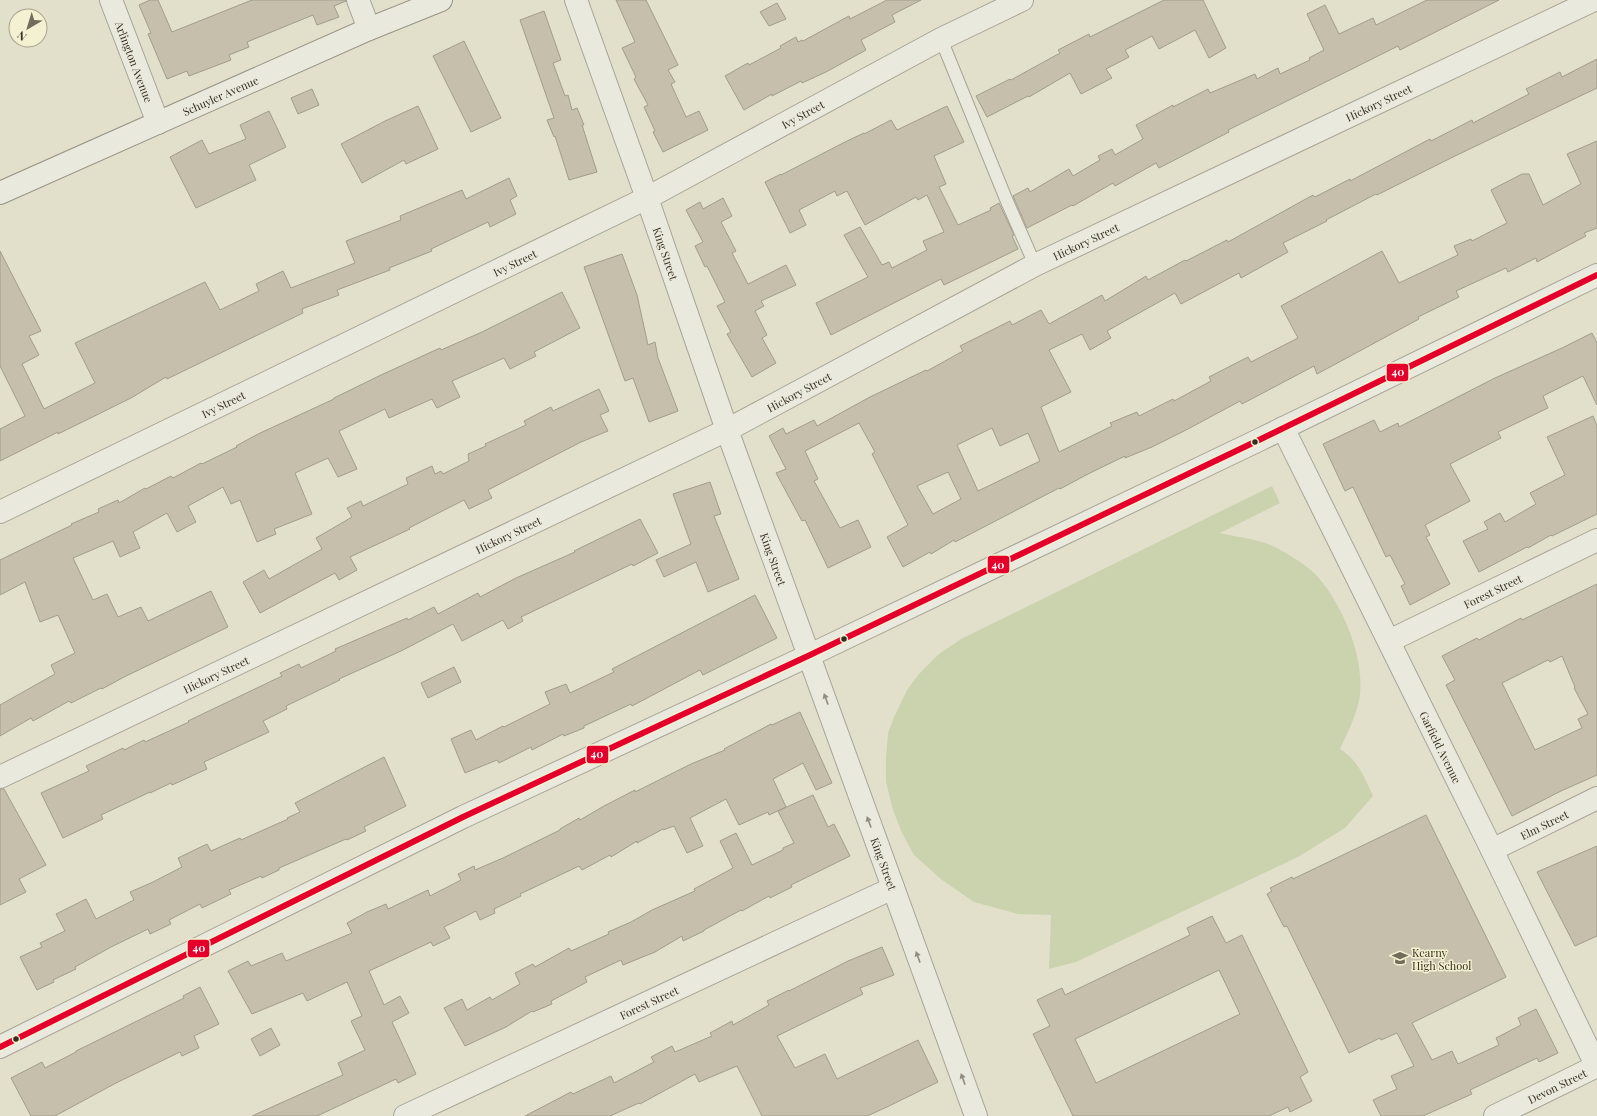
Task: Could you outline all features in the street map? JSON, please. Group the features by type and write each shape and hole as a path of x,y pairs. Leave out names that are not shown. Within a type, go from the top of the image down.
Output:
{"street":[{"name":"Arlington Avenue","path":"111,0 158,123"},
{"path":"358,0 369,30"},
{"name":"Schuyler Avenue","path":"0,193 369,30 441,0"},
{"name":"King Street","path":"576,0 647,198 727,430 810,655 973,1115"},
{"name":"Ivy Street","path":"0,512 647,198 941,39 1022,0"},
{"name":"Hickory Street","path":"0,777 727,430 1035,265 1594,0"},
{"path":"0,1047 463,817 810,655 1283,428 1597,275"},
{"name":"Garfield Avenue","path":"1283,428 1492,850 1597,1067"},
{"name":"Forest Street","path":"1389,641 1597,540"},
{"name":"Elm Street","path":"1492,850 1597,798"},
{"name":"Forest Street","path":"404,1116 893,888"},
{"name":"Devon Street","path":"1495,1116 1597,1067"}],"lane":[{"path":"941,39 1006,199 1035,265"}],"green space":[{"path":"1272,486 1280,503 1220,533 1247,538 1273,546 1283,551 1314,573 1334,599 1343,615 1356,650 1361,685 1359,701 1355,714 1340,749 1352,758 1364,776 1373,796 1345,828 1298,857 1076,962 1049,969 1051,915 1018,914 974,902 942,880 914,855 902,833 893,810 886,782 888,733 894,717 907,690 919,674 939,654 961,639"}],"building":[{"path":"150,0 158,0 172,32 252,0 346,1 334,6 339,17 317,25 313,15 247,42 249,47 229,55 231,60 189,76 187,71 167,79 148,34 151,33 139,5"},
{"path":"616,0 646,0 678,65 668,70 675,82 671,84 686,117 699,111 708,130 663,152 653,132 655,131 644,107 648,105 634,79 636,77 622,48 635,42"},
{"path":"887,0 921,0 892,15 895,22 861,40 866,50 826,72 802,83 801,81 772,96 772,94 744,110 725,76 748,63 749,65 781,48 780,46 796,37 798,42 803,41 849,16 850,19"},
{"path":"1164,0 1203,0 1226,48 1209,58 1195,30 1159,49 1152,36 1125,50 1129,57 1106,69 1112,78 1081,94 1070,73 1029,97 1028,96 987,117 976,96 1010,79 1011,80 1060,53 1058,50 1089,34 1090,37"},
{"path":"1427,0 1499,0 1400,50 1398,46 1228,130 1229,132 1159,168 1156,163 1115,186 1113,183 1073,206 1072,205 1027,228 1013,196 1028,188 1030,192 1069,169 1073,176 1100,160 1098,156 1112,149 1115,155 1143,139 1136,125 1173,105 1173,107 1208,89 1210,93 1255,74 1257,79 1278,68 1280,74 1310,60 1309,58 1324,50 1307,14 1325,5 1339,34 1373,18 1376,25"},
{"path":"777,3 786,19 769,26 760,12"},
{"path":"544,11 561,60 553,63 565,96 568,95 572,110 577,108 584,125 582,125 597,172 569,180 555,136 554,137 547,120 554,118 520,20"},
{"path":"464,41 501,118 471,132 433,56"},
{"path":"1597,59 1597,88 1377,195 1376,194 1326,220 1327,221 1283,243 1288,252 1241,278 1239,273 1181,304 1175,293 1107,331 1111,338 1090,350 1082,334 1049,350 1071,392 1041,407 1059,452 1112,426 1110,423 1137,412 1139,416 1173,399 1174,401 1211,381 1209,377 1248,357 1251,362 1298,338 1281,306 1382,251 1399,283 1458,255 1454,246 1471,239 1472,241 1507,223 1491,190 1522,174 1529,174 1543,205 1581,184 1567,154 1597,141 1597,228 1584,233 1586,236 1537,262 1536,258 1508,272 1506,268 1456,291 1459,297 1418,317 1419,319 1317,374 1314,366 1242,404 1240,401 1152,447 1125,458 1125,456 1060,489 1059,488 955,542 954,540 931,554 930,552 903,567 887,537 908,525 872,454 875,452 859,423 805,451 818,479 814,481 840,528 858,520 871,547 828,568 805,520 802,521 776,473 786,469 769,436 783,428 786,434 814,420 817,426 870,397 926,370 927,371 963,351 960,346 1010,321 1012,325 1041,310 1049,324 1102,295 1105,301 1146,276 1148,280 1227,240 1228,242 1313,195 1315,197 1350,179 1350,181 1430,139 1431,141 1472,120 1473,123 1529,94 1526,89 1560,72 1562,77","holes":["992,428 1000,446 1028,433 1040,461 978,491 957,445","948,472 961,499 933,514 917,486"]},
{"path":"312,89 319,105 298,114 291,98"},
{"path":"418,106 438,149 406,164 404,160 362,183 341,144"},
{"path":"947,106 964,142 934,156 946,184 939,187 958,225 991,210 990,208 999,203 1014,235 1012,236 1018,249 944,285 941,279 831,335 816,303 868,277 844,235 860,227 882,265 889,262 892,268 927,250 923,241 944,232 927,195 918,200 916,197 865,225 847,191 837,196 835,191 799,210 806,225 790,233 765,182 891,120 897,130"},
{"path":"269,111 286,147 249,165 256,180 196,208 170,157 202,140 209,154 246,139 240,125"},
{"path":"509,178 517,196 510,200 516,214 490,227 488,222 431,249 432,251 389,268 390,270 337,290 339,295 302,309 303,313 167,379 166,377 131,398 0,461 0,429 25,416 0,366 0,251 41,331 29,336 39,355 22,364 44,409 95,383 75,343 205,282 220,310 259,291 256,284 283,271 291,288 355,263 346,241 401,220 400,216 462,190 466,199"},
{"path":"723,198 732,216 721,222 736,251 732,253 748,284 786,265 796,285 761,301 764,306 755,311 767,335 762,338 776,363 752,377 727,334 731,332 717,306 725,302 695,246 703,242 686,210 700,202 703,209"},
{"path":"622,254 637,295 648,345 655,342 658,358 678,411 649,422 633,378 625,381 584,267"},
{"path":"562,292 580,328 534,352 536,356 510,369 504,358 452,381 460,397 437,408 432,399 389,418 385,409 339,431 357,469 338,477 328,458 295,473 312,514 274,529 276,534 257,542 240,500 231,504 223,487 188,506 196,522 177,532 167,513 133,532 140,548 120,557 113,541 73,558 93,600 107,594 118,617 141,607 148,621 211,591 228,627 102,689 101,688 71,703 69,701 33,721 31,718 0,736 0,705 55,674 51,665 75,653 58,615 40,622 25,582 0,595 0,560 72,525 71,524 99,512 98,509 118,500 119,503 145,488 146,489 171,476 173,478 201,463 202,464 237,447 236,446 258,434 334,399 381,375 440,348 441,350 482,332"},
{"path":"1592,333 1597,343 1597,405 1583,376 1543,396 1548,408 1498,432 1501,438 1450,464 1470,501 1425,525 1430,535 1426,537 1450,584 1410,605 1401,586 1405,584 1390,555 1386,557 1353,487 1345,491 1323,444 1374,420 1380,432 1398,423 1399,427 1495,378"},
{"path":"599,389 609,411 600,415 608,431 581,442 488,490 492,498 469,509 464,500 409,528 410,529 350,557 357,570 339,580 335,573 260,613 243,582 264,570 269,579 322,549 316,538 352,517 347,508 361,501 363,506 408,484 406,478 432,466 435,474 441,471 443,474 469,461 468,454 486,446 485,444 526,425 524,421 551,407 553,411"},
{"path":"1593,416 1597,426 1597,514 1552,536 1551,535 1479,572 1463,541 1488,529 1484,522 1500,513 1505,522 1536,504 1530,493 1565,475 1547,437"},
{"path":"710,482 721,514 714,516 739,579 708,592 696,562 664,577 656,560 691,544 673,494"},
{"path":"640,519 658,553 521,617 523,621 508,629 503,620 462,641 453,624 401,651 339,679 340,680 286,706 287,709 263,721 269,732 204,762 207,769 172,785 171,783 150,792 101,815 103,819 63,838 41,793 89,771 86,766 123,748 124,750 144,740 145,742 189,722 188,721 282,676 280,673 299,664 301,668 336,651 335,649 407,618 408,620 434,607 438,614 478,593 480,597 516,578 575,552 574,551"},
{"path":"1597,584 1597,775 1561,791 1512,816 1446,685 1455,680 1442,656 1477,638 1479,640 1521,618 1522,620","holes":["1562,656 1575,687 1574,688 1588,714 1578,719 1582,728 1535,750 1502,683 1548,660 1550,662"]},
{"path":"755,595 777,638 703,675 700,670 632,706 631,704 584,726 584,728 564,736 563,734 532,750 531,747 499,763 497,760 465,773 451,739 471,730 476,740 503,726 504,727 550,704 545,692 566,684 570,693 614,672 612,669"},
{"path":"454,667 461,682 428,698 421,683"},
{"path":"800,712 832,783 816,790 803,763 773,779 786,807 769,815 768,812 739,825 726,799 690,818 703,846 687,853 674,826 663,829 637,843 637,841 611,857 610,855 582,870 579,866 520,894 521,896 494,909 495,913 480,920 476,911 444,927 450,938 433,946 431,942 369,971 384,1005 400,996 409,1013 392,1022 416,1074 398,1083 396,1079 317,1116 252,1116 343,1075 338,1063 365,1050 351,1021 362,1016 347,982 307,1001 303,993 252,1014 228,971 248,961 251,966 282,953 286,961 352,933 347,923 367,912 386,904 388,909 428,890 430,896 461,880 458,874 474,866 475,870 503,858 560,830 579,818 580,820 635,790 635,792 691,764 725,750 724,749 771,724 772,725"},
{"path":"384,757 406,806 364,827 366,831 279,868 279,870 262,878 261,876 229,890 231,894 202,908 200,904 169,920 171,924 150,934 148,929 111,947 75,967 76,969 53,980 54,982 37,990 20,957 42,947 40,943 65,931 56,914 86,899 96,919 134,900 130,892 182,867 178,858 207,844 211,851 240,838 241,840 288,819 287,818 300,812 295,803"},
{"path":"0,789 4,789 46,865 19,879 26,892 0,905"},
{"path":"813,795 828,827 834,824 850,856 791,885 792,887 770,898 769,896 742,911 741,910 683,941 682,936 655,952 623,965 621,960 585,977 587,982 551,1001 552,1004 533,1012 532,1011 506,1027 465,1046 444,1008 462,999 467,1010 490,997 492,1000 520,984 515,973 533,964 535,967 569,948 571,951 609,934 608,932 695,891 694,889 733,868 720,841 736,833 752,865 783,850 783,848 794,843 778,811"},
{"path":"1426,815 1506,977 1412,1023 1432,1060 1452,1051 1458,1064 1499,1045 1496,1038 1521,1025 1518,1018 1536,1009 1558,1053 1539,1062 1537,1058 1470,1090 1472,1094 1423,1116 1381,1116 1373,1100 1397,1089 1391,1076 1414,1066 1397,1033 1381,1040 1380,1038 1349,1053 1287,926 1284,927 1267,894 1272,891 1270,888 1292,877 1293,879"},
{"path":"1597,846 1597,936 1575,946 1537,872"},
{"path":"1212,916 1226,943 1242,935 1308,1072 1300,1077 1312,1101 1290,1112 1288,1107 1269,1116 1073,1116 1033,1034 1050,1026 1037,1000 1062,988 1065,995 1190,935 1187,928","holes":["1219,970 1240,1014 1096,1083 1075,1039"]},
{"path":"882,947 894,975 860,988 863,994 777,1036 795,1068 825,1054 837,1079 918,1040 938,1082 887,1107 867,1116 762,1116 737,1066 699,1082 695,1074 640,1104 639,1103 610,1116 525,1116 571,1092 573,1094 611,1076 614,1083 654,1062 651,1057 672,1046 675,1052 712,1036 710,1033 732,1021 733,1025 769,1005 767,1001 848,961"},
{"path":"200,987 219,1024 194,1036 199,1048 182,1056 180,1052 116,1083 55,1116 31,1116 11,1078 42,1062 45,1068 76,1051 184,998 183,996"},
{"path":"271,1028 280,1045 260,1056 251,1039"}],"transit line":[{"name":"40","path":"0,1047 463,817 810,655 1261,439 1597,275"}],"place":[{"name":"Kearny High School","path":"1400,958"}]}
